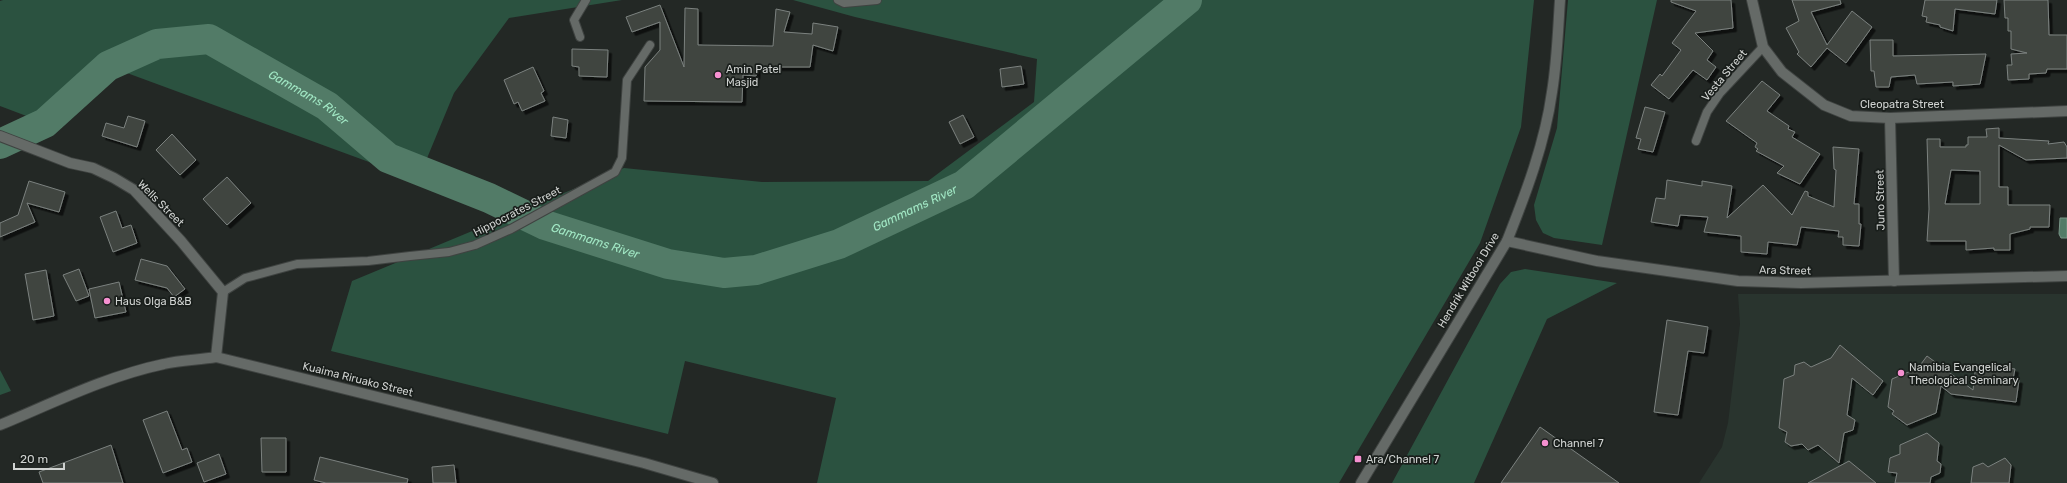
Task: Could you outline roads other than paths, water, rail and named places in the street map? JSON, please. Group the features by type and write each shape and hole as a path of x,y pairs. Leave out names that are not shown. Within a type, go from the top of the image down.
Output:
{"street":[{"name":"Hendrik Witbooi Drive","path":"1361,483 1506,241 1524,198 1539,151 1552,92 1560,0"},
{"name":"Cleopatra Street","path":"1752,0 1763,47 1782,72 1824,105 1851,116 1890,118 2067,111"},
{"name":"Juno Street","path":"1890,118 1894,281"},
{"name":"Wells Street","path":"0,136 70,163 93,168 134,190 181,240 223,292"},
{"name":"Ara Street","path":"1506,241 1597,261 1738,281 1801,283 2067,276"},
{"path":"216,357 223,292"},
{"name":"Kuaima Riruako Street","path":"0,425 105,382 133,373 165,364 196,361 216,357 622,457 713,483"}],"lane":[{"path":"580,37 574,20 586,0"},
{"path":"838,0 844,3 877,0"},
{"name":"Hippocrates Street","path":"223,292 245,278 277,268 297,264 368,261 449,252 490,239 511,229 615,172 622,158 628,80 650,45"},
{"name":"Vesta Street","path":"1696,141 1708,112 1720,93 1763,47"}],"waterway":[{"name":"Gammams River","path":"0,144 45,123 108,66 157,44 209,39 327,106 388,158 489,198 545,225 668,264 724,273 756,270 839,244 964,185 1187,0"}],"place":[{"name":"Amin Patel Masjid","path":"718,75"},
{"name":"Haus Olga B&B","path":"107,301"},
{"name":"Namibia Evangelical Theological Seminary","path":"1901,373"},
{"name":"Channel 7","path":"1545,443"},
{"name":"Ara/Channel 7","path":"1358,459"}]}
